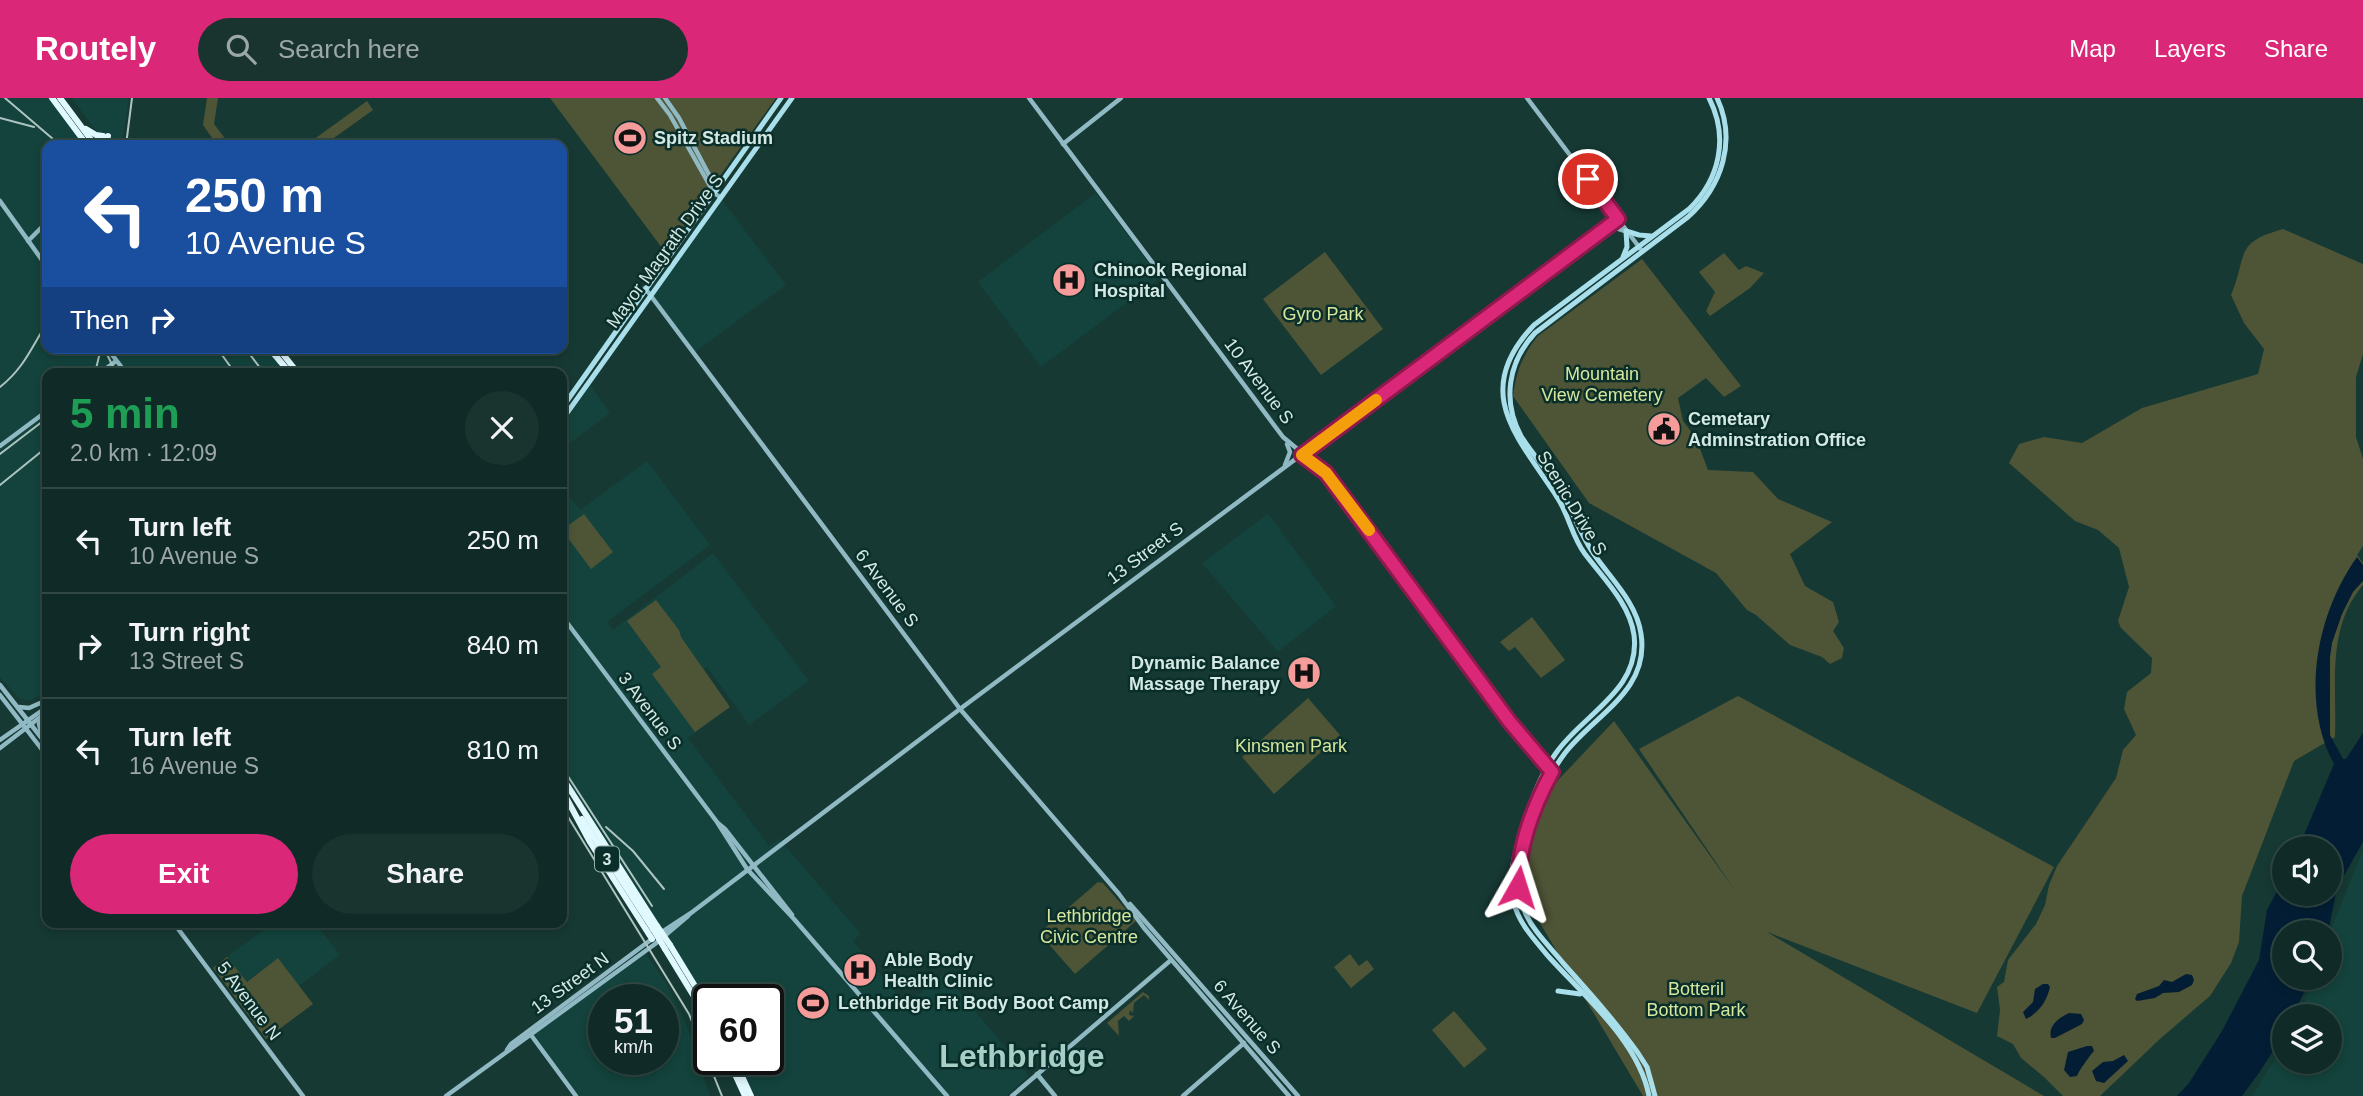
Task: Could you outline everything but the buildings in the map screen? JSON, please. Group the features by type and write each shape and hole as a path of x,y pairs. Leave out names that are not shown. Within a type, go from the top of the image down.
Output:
{"highway":[{"path":"52,98 83,140"},
{"path":"60,98 91,140"},
{"path":"77,122 93,134 105,136 105,140"},
{"path":"274,354 286,368"},
{"path":"283,354 294,368"},
{"name":"3","path":"567,785 655,928"},
{"name":"3","path":"567,796 693,985"},
{"path":"567,798 590,842 654,941"},
{"name":"3","path":"668,947 693,992"},
{"path":"735,1075 745,1096"},
{"path":"742,1075 752,1096"}],"main road":[{"name":"Mayor Magrath Drive S","path":"567,401 781,98"},
{"name":"Mayor Magrath Drive S","path":"567,413 792,98"},
{"name":"Scenic Drive S","path":"1649,1096 1643,1073 1635,1057 1526,929 1518,914 1511,887 1511,872 1517,847 1534,794 1547,766 1574,731 1622,685 1632,666 1634,635 1625,607 1580,548 1558,498 1513,433 1505,408 1506,373 1515,348 1534,325 1622,259 1640,249 1696,201 1710,183 1720,148 1720,127 1709,98"},
{"name":"Scenic Drive S","path":"1655,1096 1647,1067 1638,1053 1538,933 1521,902 1518,873 1521,856 1536,806 1552,772 1577,738 1618,701 1630,686 1642,657 1637,614 1584,540 1559,488 1517,428 1511,408 1510,386 1519,355 1535,333 1640,249 1699,207 1717,181 1725,154 1725,121 1717,98"},
{"path":"1622,259 1626,253 1626,231 1639,235 1654,235"},
{"path":"1558,991 1583,995"}],"street":[{"path":"657,98 720,197"},
{"path":"665,98 676,112 715,191"},
{"name":"10 Avenue S","path":"1029,98 1283,437 1326,473 1509,721 1552,772"},
{"path":"1063,144 1121,98"},
{"path":"1527,98 1640,249"},
{"path":"0,201 42,260"},
{"name":"13 Street S","path":"654,941 960,709 1618,219"},
{"path":"28,241 42,227"},
{"path":"1602,231 1613,227 1626,231"},
{"name":"6 Avenue S","path":"645,288 960,709 1289,1096"},
{"path":"111,354 121,368"},
{"path":"107,368 116,361"},
{"path":"0,446 42,415"},
{"path":"1280,470 1290,455 1283,437"},
{"name":"3 Avenue S","path":"567,623 725,829 750,867 786,905 794,919 947,1096"},
{"path":"0,685 16,705 42,748"},
{"path":"0,695 42,740"},
{"path":"16,705 29,708 42,702"},
{"path":"0,740 42,714"},
{"path":"0,748 27,724"},
{"name":"5 Avenue N","path":"177,928 303,1096"},
{"name":"13 Street N","path":"446,1096 654,941"},
{"path":"1012,1096 1173,958"},
{"path":"529,1033 576,1096"},
{"path":"1183,1096 1245,1042"},
{"name":"6 Avenue S","path":"1245,1042 1297,1096"},
{"path":"1037,1074 1055,1096"}],"shaded area":[{"path":"0,98 52,98 83,140 42,140 42,354 274,354 286,368 42,368 42,694 29,701 19,698 0,677"},
{"path":"72,98 129,98 123,140 102,140"},
{"name":"Chinook Regional Hospital","path":"1096,193 1160,278 1041,367 978,282"},
{"path":"720,197 786,285 694,353 650,295"},
{"path":"590,385 610,413 567,445 567,419"},
{"path":"647,461 710,545 607,622 613,630 713,553 809,681 749,725 707,667 703,670 730,707 688,738 769,846 779,839 861,934 853,941 906,1005 944,973 1029,1076 1006,1096 755,1096 744,1075 784,1075 784,984 696,984 567,781 567,493 580,510"},
{"path":"1269,515 1336,606 1278,652 1202,563"},
{"path":"2363,850 2363,1096 2252,1096 2272,1064 2272,1074 2342,1074 2342,1004 2304,1004 2309,990 2342,990 2342,920 2335,920"},
{"path":"266,928 320,928 340,955 299,986 278,958 246,982 227,957"},
{"path":"644,951 666,984 601,984"},
{"path":"588,994 588,1075 679,1075 679,1009 693,1044 693,1075 703,1075 710,1096 576,1096 532,1036"}],"green space":[{"path":"207,98 218,98 214,124 226,140 214,140 203,125"},
{"path":"550,98 776,98 665,252"},
{"path":"367,101 373,110 331,140 313,140"},
{"path":"2283,229 2363,264 2363,354 2356,377 2356,437 2363,459 2363,546 2357,555 2363,563 2363,585 2351,602 2338,638 2335,737 2294,761 2242,896 2239,942 2231,963 2210,996 2100,1096 2063,1096 2021,1058 2013,1044 1997,1036 2000,1010 1997,987 2004,982 2008,960 2036,924 2057,866 2116,778 2123,750 2136,735 2124,709 2127,692 2151,673 2152,658 2121,628 2118,621 2129,587 2119,548 2098,530 2075,521 2009,463 2019,444 2044,437 2082,443 2142,408 2258,374 2264,349 2244,323 2231,295 2249,245 2267,234"},
{"name":"Gyro Park","path":"1325,252 1383,329 1321,375 1263,299"},
{"path":"1724,253 1739,270 1746,266 1764,273 1750,288 1710,316 1706,311 1715,292 1699,272"},
{"name":"Mountain View Cemetery","path":"1642,259 1741,386 1724,397 1706,378 1678,398 1683,421 1696,438 1708,470 1753,472 1778,499 1832,522 1790,554 1805,586 1833,602 1839,622 1833,631 1844,648 1842,658 1830,664 1822,657 1790,645 1747,610 1716,573 1589,503 1513,396 1521,364 1538,336"},
{"path":"584,514 613,552 591,569 567,537 567,526"},
{"path":"656,600 730,707 695,732 652,674 661,667 627,621"},
{"path":"1532,617 1565,660 1541,678 1515,647 1509,651 1500,642"},
{"name":"Botteril Bottom Park","path":"1738,696 2054,867 1977,1013 1767,932 2044,1096 1643,1096 1522,893 1542,797 1614,721 1736,892 1639,749"},
{"name":"Kinsmen Park","path":"1308,698 1340,735 1274,794 1242,757"},
{"name":"Lethbridge Civic Centre","path":"1098,882 1103,883 1136,921 1075,974 1039,933"},
{"path":"1350,954 1359,966 1367,960 1374,969 1351,988 1334,967"},
{"path":"227,957 247,982 278,958 313,1004 266,1039 213,968"},
{"path":"1143,992 1149,996 1149,1000 1144,995 1134,1003 1133,1013 1130,1010 1129,1015 1134,1016 1129,1021 1124,1016 1118,1021 1119,1036 1107,1023"},
{"path":"1454,1011 1487,1049 1464,1068 1432,1030"}],"water":[{"path":"2357,557 2363,565 2363,581 2353,592 2342,614 2330,657 2330,735 2343,759 2346,759 2363,733 2363,842 2342,879 2342,836 2304,836 2334,764 2317,714 2317,659 2331,605"},
{"path":"2272,901 2272,906 2333,906 2331,920 2272,920 2272,990 2305,990 2298,1004 2272,1004 2272,1052 2242,1096 2177,1096 2189,1083 2222,1031 2259,960 2267,910"},
{"path":"2186,974 2192,975 2194,980 2192,985 2179,992 2163,993 2155,998 2137,1001 2135,999 2137,994 2159,986 2164,980 2172,982"},
{"path":"2043,984 2050,987 2045,1001 2026,1019 2023,1012 2033,1002 2035,989"},
{"path":"2069,1013 2081,1014 2084,1020 2082,1024 2051,1038 2053,1026"},
{"path":"2092,1046 2094,1051 2077,1076 2070,1077 2064,1070 2068,1052"},
{"path":"2124,1055 2128,1061 2104,1083 2096,1081 2092,1071 2103,1062 2113,1061"}],"railway":[{"path":"5,98 54,140"},
{"path":"127,140 132,98"},
{"path":"0,118 34,127"},
{"path":"0,387 21,365 42,331"},
{"path":"96,368 100,354"},
{"path":"107,354 114,368"},
{"path":"221,354 231,368"},
{"path":"250,354 260,368"},
{"path":"0,454 42,422"},
{"path":"0,485 42,451"},
{"path":"567,775 652,906"},
{"path":"567,815 689,1014 722,1096"},
{"path":"606,827 633,851 664,889"}],"slow traffic":[{"path":"1369,530 1326,473 1302,455 1376,400"}],"place":[{"name":"Spitz Stadium","path":"630,138"},
{"name":"Chinook Regional Hospital","path":"1069,280"},
{"name":"Cemetary Adminstration Office","path":"1664,429"},
{"name":"Dynamic Balance Massage Therapy","path":"1304,673"},
{"name":"Able Body Health Clinic","path":"860,970"},
{"name":"Lethbridge Fit Body Boot Camp","path":"813,1003"}],"district":[{"name":"Lethbridge","path":"1022,1056"}],"route":[{"path":"1518,887 1521,856 1531,820 1552,772 1509,721 1326,473 1302,455 1618,219 1588,179"}]}
